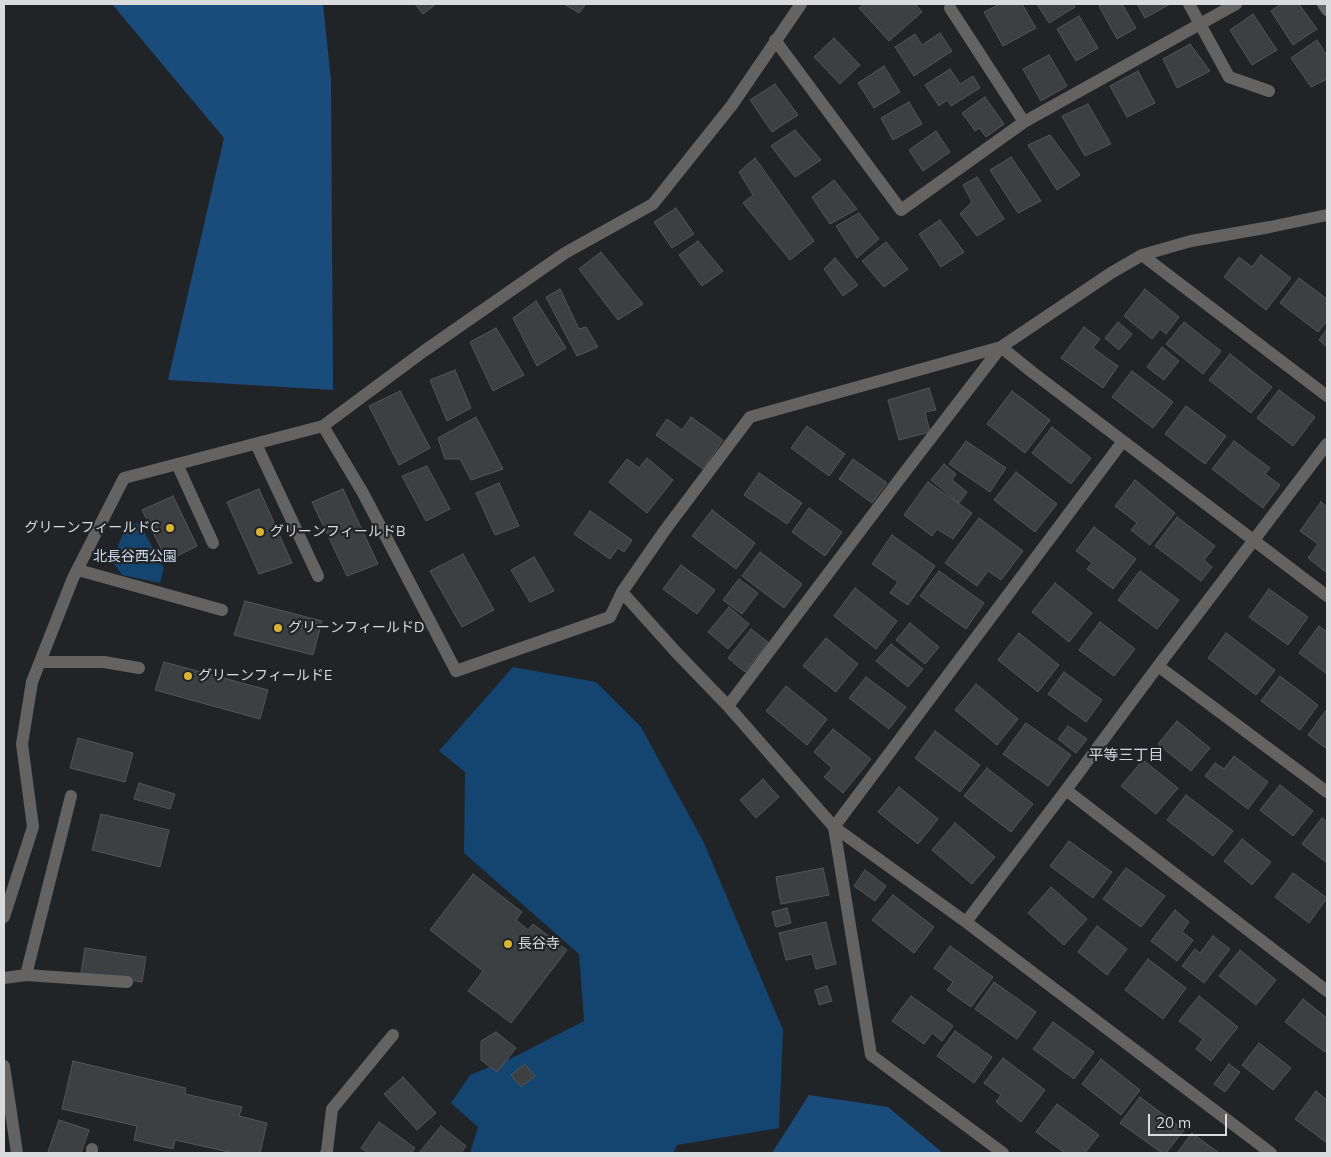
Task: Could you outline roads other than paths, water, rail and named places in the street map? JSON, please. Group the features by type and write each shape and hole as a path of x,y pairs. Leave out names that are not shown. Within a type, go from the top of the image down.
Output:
{"street":[{"path":"4,918 33,827 22,744 32,682 74,578 124,478 323,426 424,351 564,253 653,204 732,105 801,4"},
{"path":"1189,4 1229,77 1269,91"},
{"path":"775,40 901,210 1024,122 1236,4"},
{"path":"1323,4 1327,10"},
{"path":"950,8 1024,122"},
{"path":"323,426 363,493 456,671 610,617 622,592 665,530 750,417 1001,347 1111,273 1142,256 1191,241 1270,227 1327,214"},
{"path":"1142,256 1327,396"},
{"path":"1001,347 1327,596"},
{"path":"728,706 1001,347"},
{"path":"1003,1153 871,1055 834,827 1124,441"},
{"path":"256,444 318,576"},
{"path":"966,922 1327,444"},
{"path":"177,464 213,543"},
{"path":"78,570 222,610"},
{"path":"622,592 728,706 834,827 966,922 1272,1153"},
{"path":"40,662 104,662 139,668"},
{"path":"1158,666 1327,792"},
{"path":"1066,790 1327,991"},
{"path":"26,975 71,796"},
{"path":"4,978 26,975 127,982"},
{"path":"326,1153 332,1109 393,1035"},
{"path":"4,1066 17,1153"}],"place":[{"name":"グリーンフィールドC","path":"170,528"},
{"name":"グリーンフィールドB","path":"260,532"},
{"name":"グリーンフィールドD","path":"278,628"},
{"name":"グリーンフィールドE","path":"188,676"},
{"name":"長谷寺","path":"508,944"}],"district":[{"name":"平等三丁目","path":"1126,755"}],"park label":[{"name":"北長谷西公園","path":"135,557"}]}
